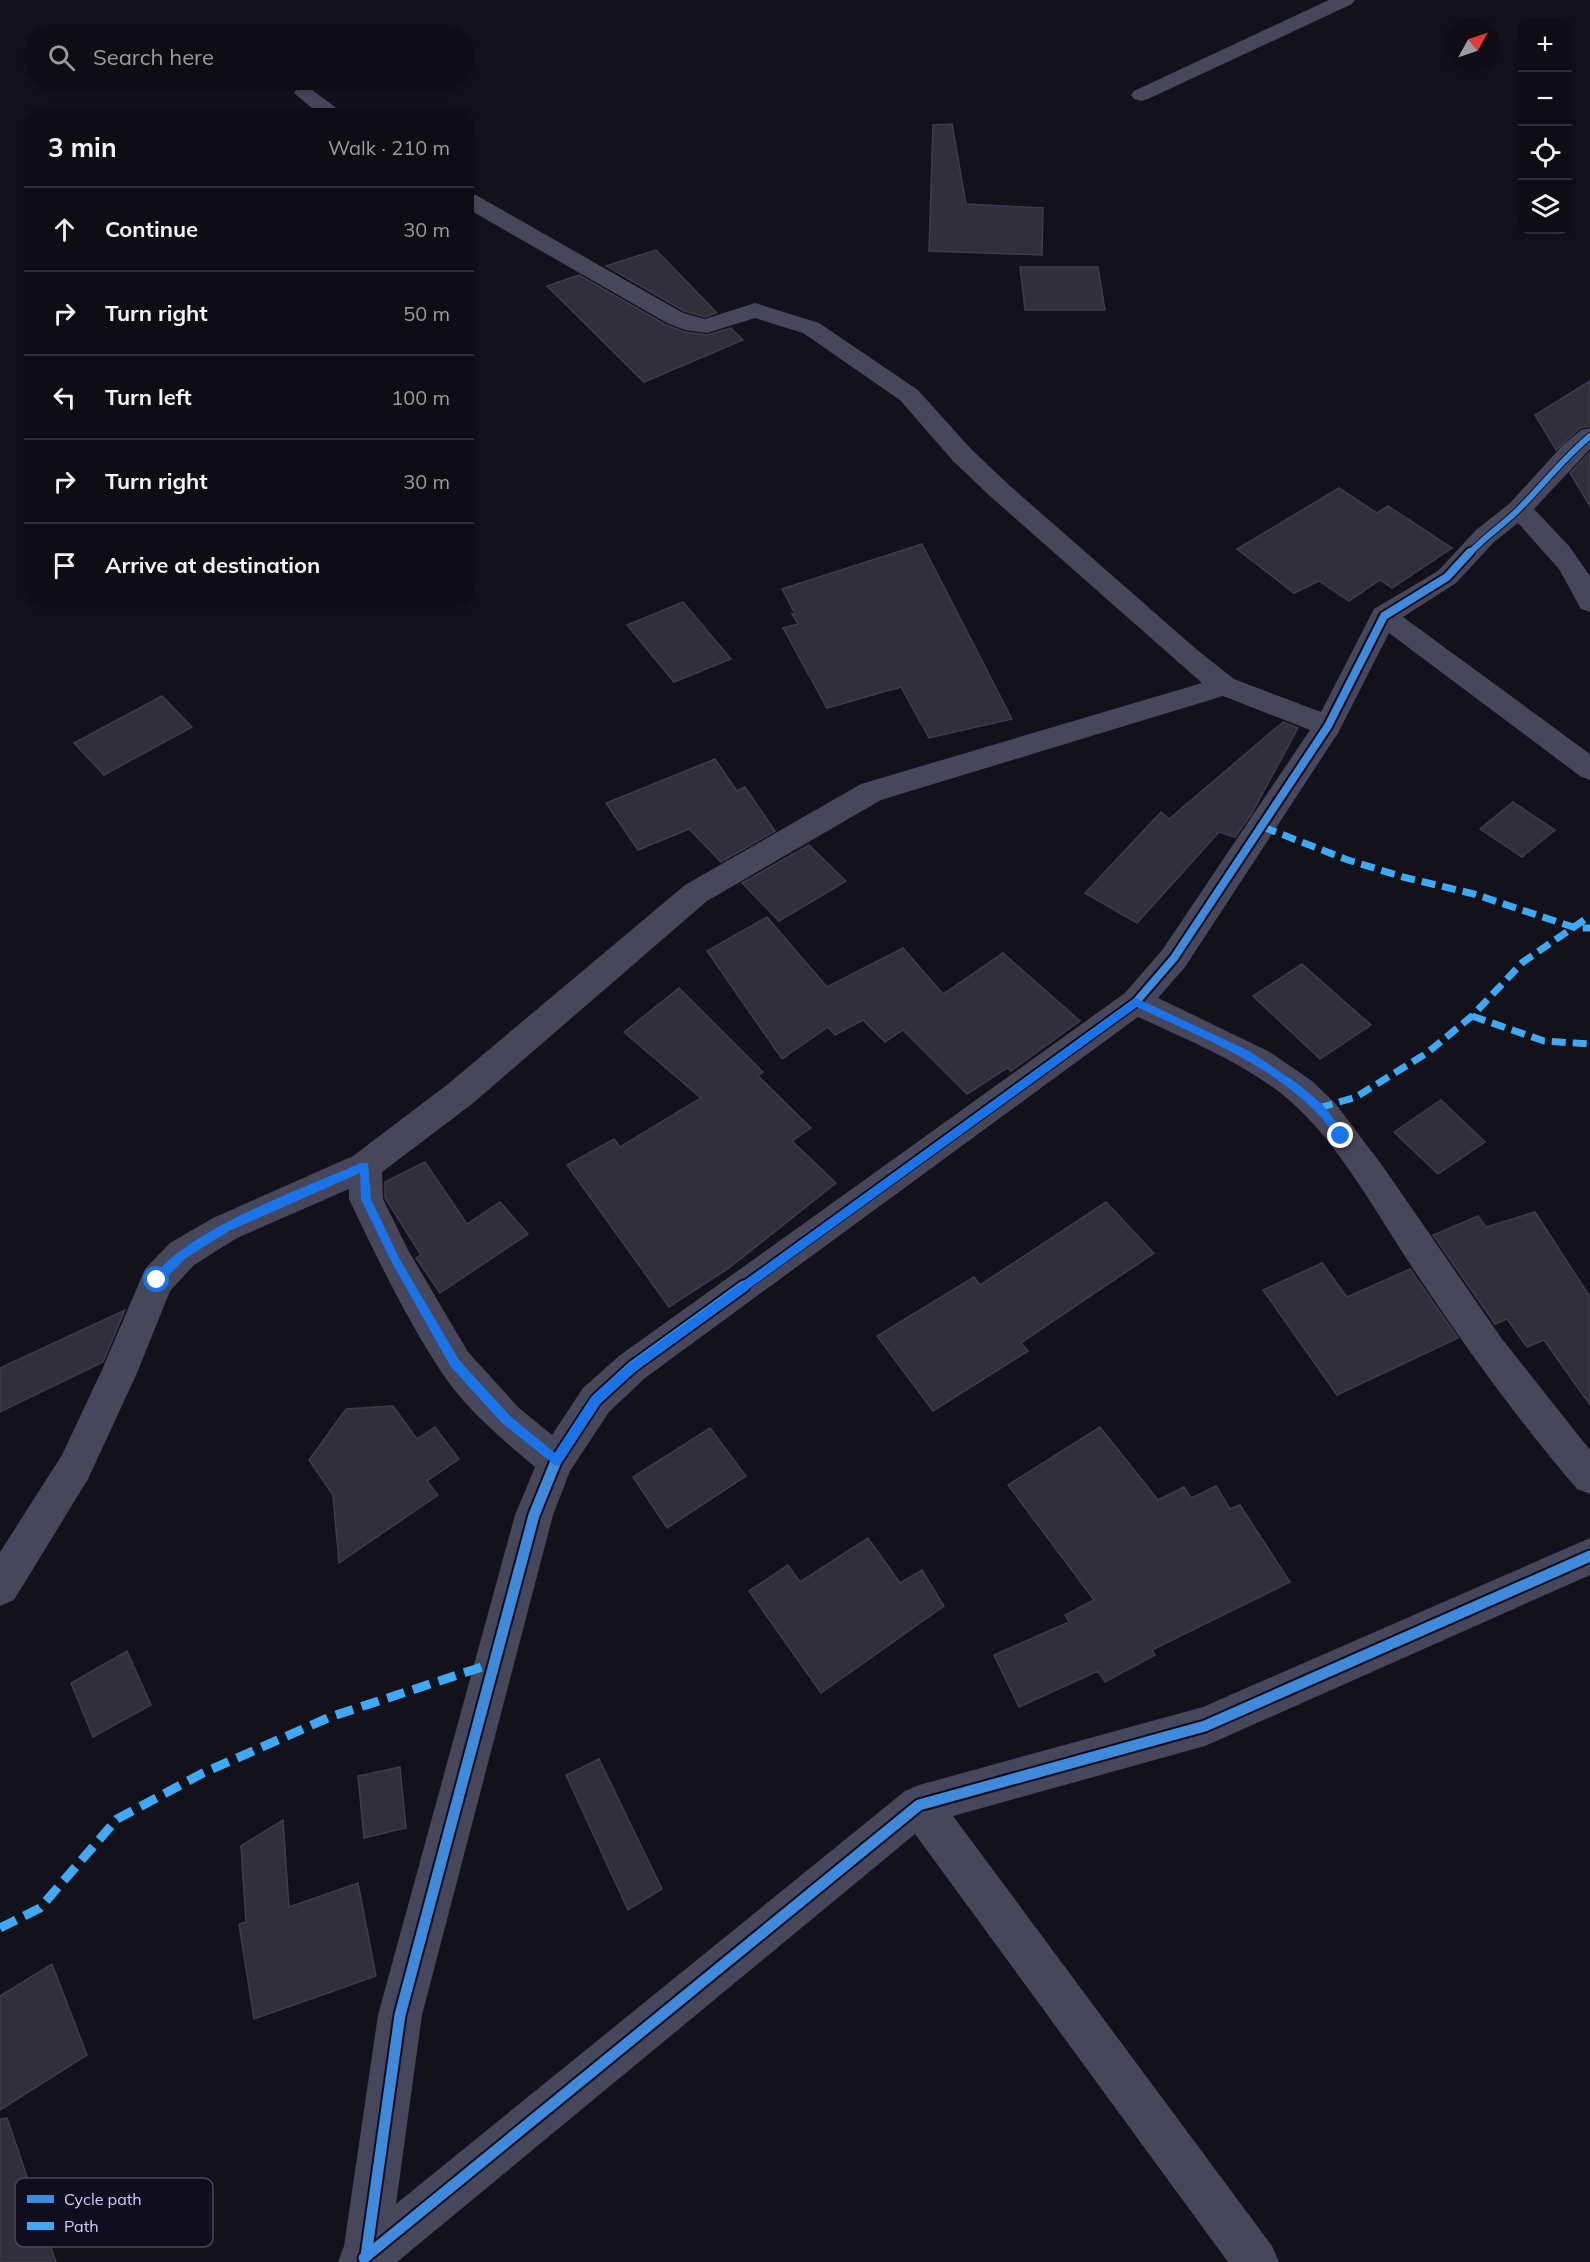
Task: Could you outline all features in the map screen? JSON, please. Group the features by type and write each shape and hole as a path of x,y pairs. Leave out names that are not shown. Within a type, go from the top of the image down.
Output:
{"street":[{"path":"1141,95 1345,0"},
{"path":"304,93 325,108"},
{"path":"474,203 675,318 693,325 707,326 755,310 811,328 909,395 962,454 1000,491 1186,656 1224,686 1328,726"},
{"path":"364,2259 400,2015 534,1515 556,1461 596,1400 632,1367 1136,1002 1174,958 1328,726 1384,616 1447,577 1485,536 1519,509 1572,451 1590,436"},
{"path":"1519,509 1553,541 1579,576 1590,603"},
{"path":"1384,616 1590,769"},
{"path":"0,1587 75,1467 119,1373 157,1280 182,1254 225,1228 364,1166 460,1094 696,893 871,792 1224,686"},
{"path":"1136,1002 1245,1054 1294,1086 1319,1108 1387,1198 1509,1378 1545,1425 1590,1477"},
{"path":"364,1166 366,1199 396,1261 455,1364 506,1420 556,1461"},
{"path":"364,2259 919,1805 1205,1726 1590,1556"},
{"path":"919,1805 1256,2262"}],"building":[{"path":"952,124 966,204 1043,208 1042,255 929,251 933,125"},
{"path":"656,250 717,313 705,317 684,311 606,266"},
{"path":"1020,267 1098,267 1105,310 1025,310"},
{"path":"579,275 666,325 685,332 707,335 731,328 743,340 644,382 547,286"},
{"path":"1590,381 1590,426 1580,428 1556,450 1535,415"},
{"path":"1590,452 1590,506 1570,473"},
{"path":"1339,488 1377,513 1388,506 1452,548 1392,588 1380,580 1349,601 1319,581 1294,593 1237,549"},
{"path":"922,544 1012,719 929,738 901,687 827,708 783,628 798,624 782,589"},
{"path":"683,602 731,659 674,682 627,625"},
{"path":"162,696 192,727 104,775 74,743"},
{"path":"1283,722 1298,728 1252,813 1235,837 1219,832 1137,923 1085,893 1161,812 1169,819"},
{"path":"715,759 737,791 745,787 775,831 721,862 689,829 638,850 606,803"},
{"path":"1513,802 1555,830 1522,857 1480,829"},
{"path":"809,845 846,881 779,921 742,883"},
{"path":"767,917 827,987 903,948 943,994 1003,953 1080,1021 1011,1071 1007,1068 967,1094 903,1030 885,1042 863,1020 835,1035 828,1027 782,1059 707,951"},
{"path":"1302,964 1371,1025 1320,1059 1253,996"},
{"path":"679,988 763,1072 758,1076 811,1128 792,1141 836,1183 729,1268 669,1307 567,1165 614,1139 620,1147 701,1098 624,1032"},
{"path":"1441,1100 1485,1142 1438,1174 1394,1132"},
{"path":"425,1162 467,1224 500,1202 528,1234 440,1293 416,1258 421,1255 385,1198 385,1182"},
{"path":"1106,1202 1154,1253 1021,1343 1028,1351 933,1411 877,1336 974,1277 980,1285"},
{"path":"1535,1212 1590,1297 1590,1405 1544,1340 1527,1347 1507,1319 1495,1324 1433,1235 1478,1216 1486,1227"},
{"path":"1322,1263 1347,1297 1410,1269 1458,1338 1337,1395 1263,1290"},
{"path":"125,1310 103,1362 0,1412 0,1368"},
{"path":"393,1406 417,1439 435,1427 459,1459 427,1481 438,1495 339,1563 333,1495 309,1460 346,1409"},
{"path":"1100,1427 1158,1500 1184,1487 1191,1498 1216,1486 1230,1509 1240,1505 1290,1582 1152,1650 1155,1655 1105,1682 1098,1671 1019,1707 994,1655 1069,1622 1065,1615 1094,1600 1008,1485"},
{"path":"710,1428 746,1476 667,1528 633,1477"},
{"path":"868,1538 900,1583 922,1570 944,1606 821,1693 749,1591 788,1565 800,1582"},
{"path":"127,1651 151,1705 93,1737 71,1683"},
{"path":"599,1759 662,1889 628,1910 566,1775"},
{"path":"400,1767 406,1828 364,1838 358,1776"},
{"path":"283,1820 289,1907 358,1883 376,1976 254,2019 239,1924 246,1922 241,1846"},
{"path":"52,1964 87,2055 0,2110 0,1996"},
{"path":"7,2118 27,2178 15,2178 15,2247 51,2247 56,2262 0,2262 0,2119"}],"marked path":[{"path":"1263,827 1348,860 1403,877 1474,894 1576,928 1590,928"},
{"path":"1319,1108 1356,1097 1427,1053 1472,1016 1523,962 1590,916"},
{"path":"1472,1016 1530,1038 1559,1044 1590,1044"},
{"path":"0,1928 40,1908 117,1819 203,1773 330,1717 494,1663"}],"cycle path":[{"path":"366,2256 400,2015 534,1515 556,1461 596,1400 632,1367 1136,1002 1174,958 1328,726 1384,616 1447,577 1485,536 1519,509 1572,451 1590,436"},
{"path":"364,2258 919,1805 1205,1726 1590,1556"}],"route":[{"path":"157,1280 182,1254 225,1228 364,1166 366,1199 396,1261 455,1364 506,1420 556,1461 596,1400 632,1367 1136,1002 1245,1054 1294,1086 1319,1108 1341,1136"}]}
